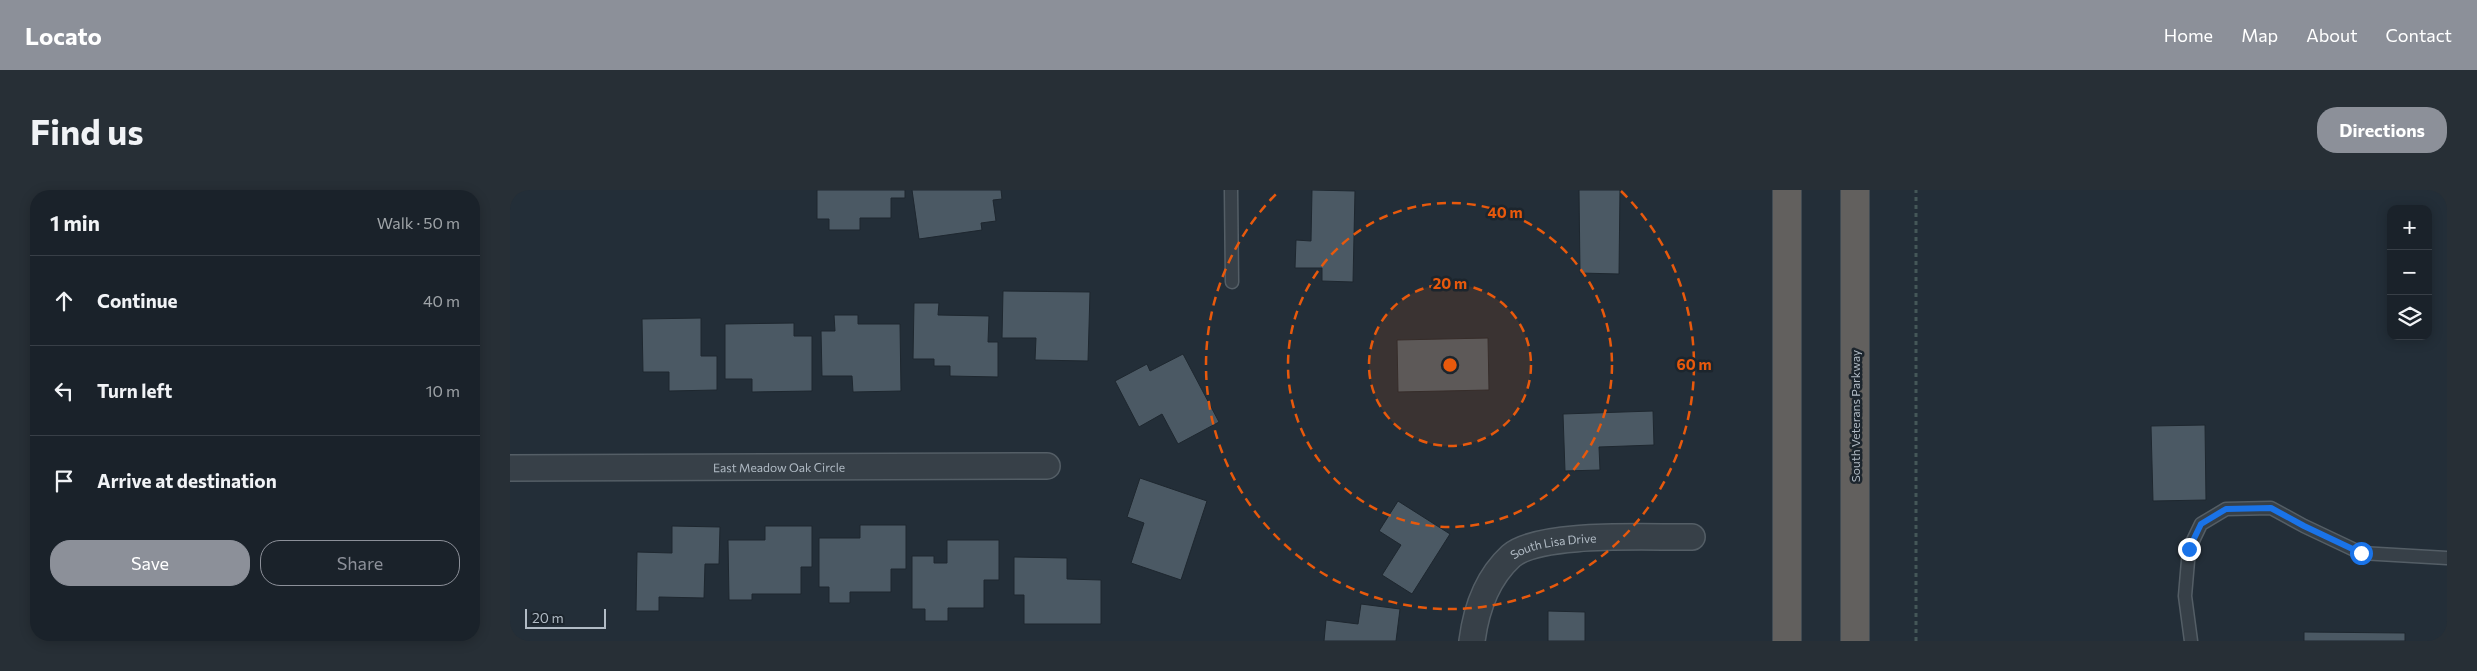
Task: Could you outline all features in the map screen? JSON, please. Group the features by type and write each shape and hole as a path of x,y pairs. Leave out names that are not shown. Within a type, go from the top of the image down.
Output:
{"highway":[{"path":"1787,190 1787,641"},
{"name":"South Veterans Parkway","path":"1855,190 1856,641"}],"street":[{"name":"East Meadow Oak Circle","path":"510,468 1047,466"},
{"name":"South Lisa Drive","path":"1472,641 1478,605 1498,572 1512,555 1532,546 1561,540 1692,537"}],"lane":[{"path":"1231,190 1232,282"},
{"path":"2191,641 2185,596 2189,549 2201,524 2226,509 2271,508 2361,553 2447,558"}],"path":[{"path":"1916,190 1916,641"}],"building":[{"path":"817,190 905,190 905,198 891,198 891,218 860,218 860,230 829,230 829,219 817,219"},
{"path":"912,190 1001,190 1002,199 993,200 996,221 981,223 982,230 919,239"},
{"path":"1312,190 1355,191 1353,282 1322,281 1322,268 1295,268 1296,240 1311,241"},
{"path":"1579,190 1620,190 1619,274 1580,273"},
{"path":"1003,291 1090,292 1088,361 1035,360 1036,338 1002,338"},
{"path":"914,303 939,303 938,315 989,316 988,342 998,342 998,377 950,376 950,366 934,366 934,359 913,359"},
{"path":"834,315 858,315 858,324 900,324 901,391 853,392 852,376 822,376 821,331 835,331"},
{"path":"701,318 701,356 717,356 717,390 669,391 669,372 643,372 642,319"},
{"path":"794,323 794,336 812,336 812,391 752,392 752,379 725,379 725,324"},
{"path":"1488,338 1489,390 1398,392 1397,340"},
{"path":"1183,354 1219,422 1178,444 1162,414 1139,427 1115,381 1147,364 1150,371"},
{"path":"1653,411 1654,445 1599,447 1600,470 1565,471 1563,414"},
{"path":"2205,425 2206,500 2153,501 2151,426"},
{"path":"1140,478 1207,501 1181,580 1131,563 1144,523 1127,517"},
{"path":"1398,501 1450,534 1412,594 1382,575 1401,545 1379,531"},
{"path":"860,525 906,525 906,569 891,569 891,592 850,592 850,603 829,603 829,587 819,587 819,538 860,538"},
{"path":"672,526 720,527 719,564 705,564 704,598 659,597 659,611 636,611 637,552 672,553"},
{"path":"765,526 812,526 812,567 801,567 801,594 752,594 752,600 729,600 728,540 765,540"},
{"path":"947,540 999,540 999,580 984,580 984,608 948,608 948,621 925,621 925,609 912,609 912,556 934,556 934,563 947,563"},
{"path":"1014,557 1067,558 1067,579 1101,580 1101,624 1024,624 1024,595 1014,595"},
{"path":"1361,604 1400,609 1396,641 1324,641 1326,620 1358,624"},
{"path":"1548,611 1585,612 1585,641 1548,641"},
{"path":"2304,632 2405,633 2405,641 2304,641"}],"route":[{"path":"2189,549 2201,524 2226,509 2271,508 2361,553"}]}
